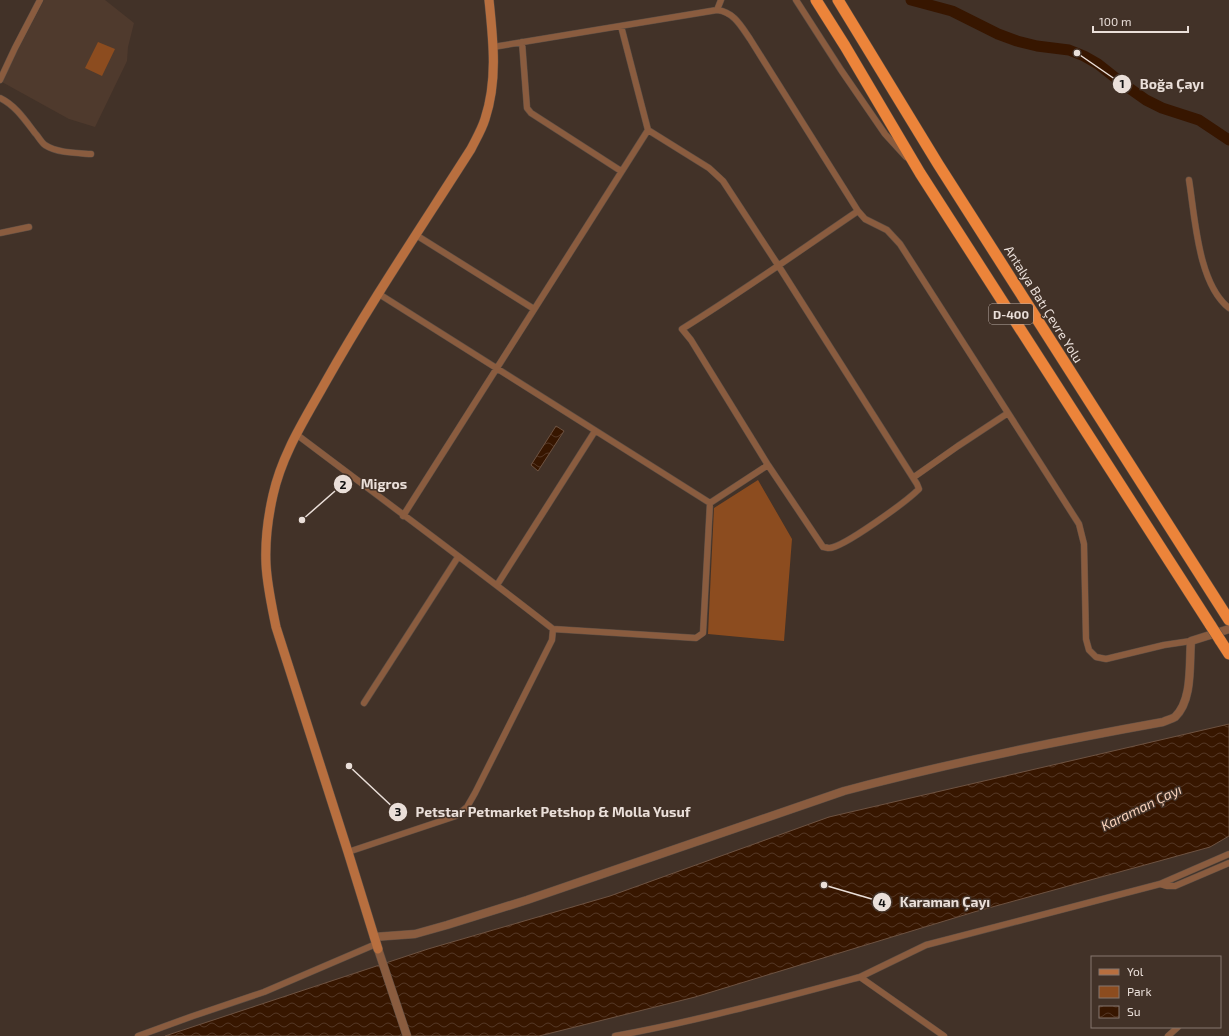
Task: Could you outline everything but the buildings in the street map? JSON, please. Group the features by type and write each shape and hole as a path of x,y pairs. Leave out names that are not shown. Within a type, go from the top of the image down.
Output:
{"highway":[{"name":"D-400","path":"816,0 920,173 1229,654"},
{"name":"Antalya Batı Çevre Yolu","path":"838,0 938,164 1229,620"}],"main road":[{"path":"376,943 276,627 268,586 266,558 268,533 273,495 284,460 296,434 342,353 471,149 485,119 491,96 493,71 493,47 489,0"}],"street":[{"path":"0,80 40,0"},
{"path":"716,10 721,0"},
{"path":"796,0 841,70 885,134 920,173"},
{"path":"493,47 716,10 728,13 738,22 858,211 865,219 887,230 900,244 1078,524 1084,544 1086,639 1089,650 1096,657 1106,659 1164,645 1191,641 1229,629"},
{"path":"621,26 648,130 709,168 723,181 778,265 918,484 919,489 908,500 852,538 830,548 823,547 768,465 691,340 682,330 778,265 858,211"},
{"path":"522,42 527,108 531,113 621,171"},
{"path":"0,98 21,114 45,145 56,150 90,154"},
{"path":"403,516 648,130"},
{"path":"1189,180 1201,256 1207,274 1217,295 1229,308"},
{"path":"0,233 29,227"},
{"path":"416,235 534,309"},
{"path":"379,294 710,503"},
{"path":"914,478 958,446 1008,413"},
{"path":"497,585 595,431"},
{"path":"296,434 403,516 497,585 553,629 696,638 703,633 710,503"},
{"path":"710,503 768,465"},
{"path":"364,703 458,557"},
{"path":"348,852 456,816 467,807 552,640 553,629"},
{"path":"138,1036 264,992 376,943 447,925 527,900 752,822 860,787 1071,739 1163,722 1174,718 1183,706 1188,692 1191,641"},
{"path":"614,1036 670,1026 860,977 926,945 1160,884 1229,854"},
{"path":"1160,884 1175,886 1229,863"},
{"path":"376,943 407,1036"},
{"path":"860,977 944,1036"},
{"path":"1168,1036 1177,1028"}],"shaded area":[{"path":"44,0 105,0 134,23 128,47 127,61 95,127 69,119 2,82"}],"green space":[{"path":"98,42 115,49 102,76 85,68"},
{"path":"758,480 792,539 784,641 708,634 714,508"}],"water":[{"path":"556,426 564,431 538,471 531,465"},
{"path":"1229,724 1229,836 1210,847 974,912 695,997 539,1036 165,1036 428,949 610,896 829,817"}],"waterway":[{"path":"911,0 952,11 998,34 1017,41 1037,46 1069,50 1084,56 1098,64 1146,100 1162,108 1199,120 1229,140"}],"place":[{"name":"Boğa Çayı","path":"1077,53"},
{"name":"Migros","path":"302,520"},
{"name":"Petstar Petmarket Petshop & Molla Yusuf","path":"349,766"},
{"name":"Karaman Çayı","path":"824,885"}]}
